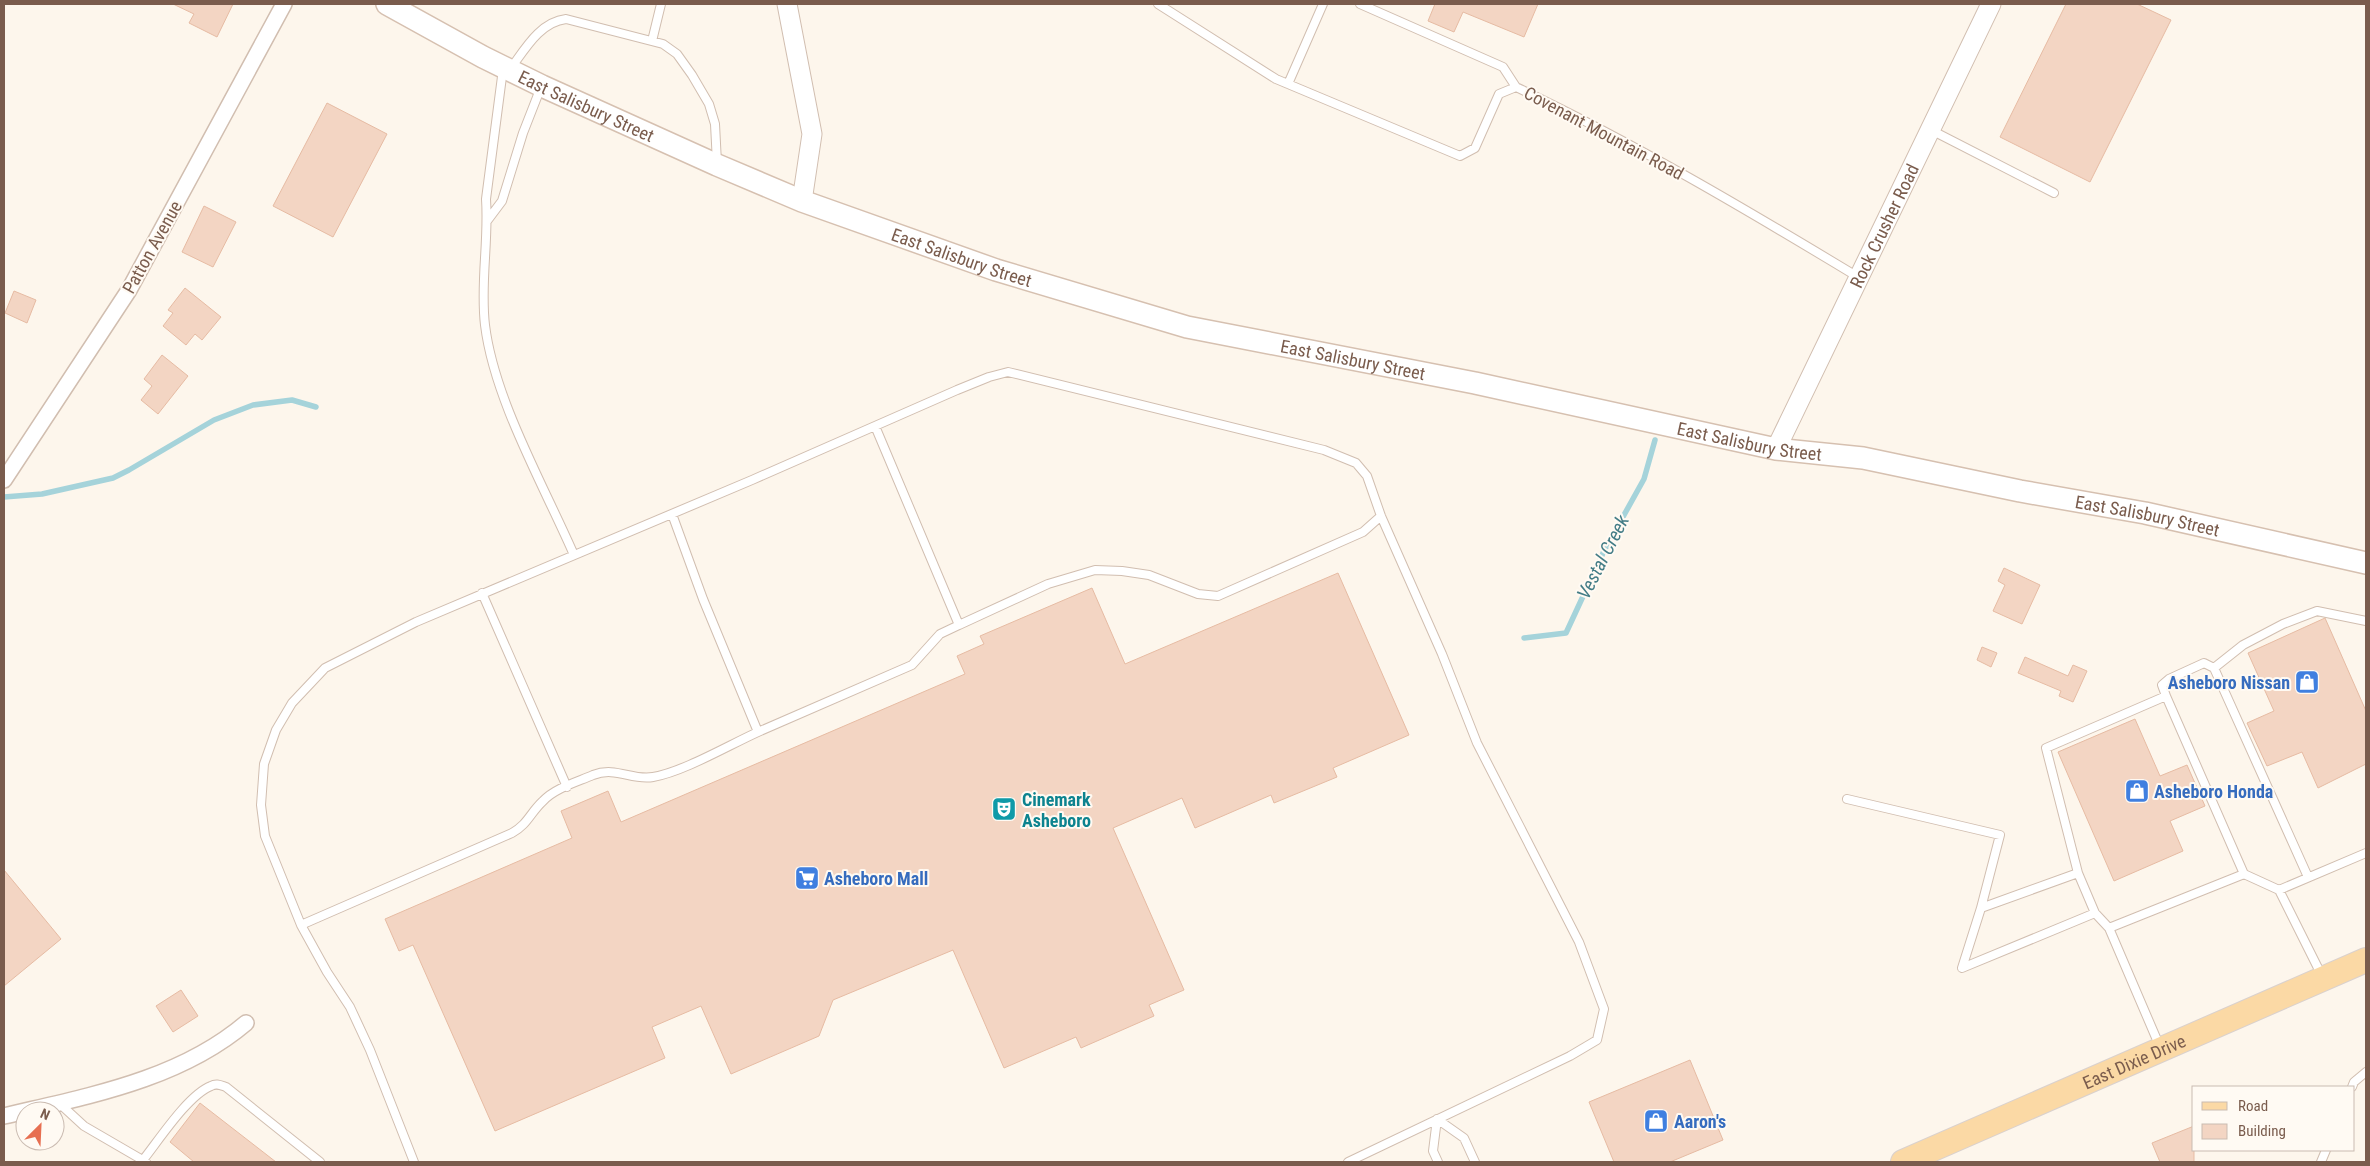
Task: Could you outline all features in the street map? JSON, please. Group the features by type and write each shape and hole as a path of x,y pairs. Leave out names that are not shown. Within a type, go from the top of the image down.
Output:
{"main road":[{"name":"East Salisbury Street","path":"387,4 542,86 717,166 802,201 996,270 1187,327 1474,383 1776,449 1863,458 2020,491 2145,513 2366,563"},
{"name":"East Dixie Drive","path":"1903,1162 2324,980 2366,960"}],"street":[{"name":"Patton Avenue","path":"4,480 129,290 284,4"},
{"path":"787,4 812,134 802,201"},
{"name":"Rock Crusher Road","path":"1776,449 1991,4"},
{"path":"65,1101 142,1080 189,1061 225,1041 246,1023"}],"lane":[{"path":"652,41 661,4"},
{"name":"Covenant Mountain Road","path":"1158,4 1276,79 1460,156 1476,148 1500,94 1516,87 1588,121 1729,200 1859,277"},
{"path":"1288,84 1323,4"},
{"path":"1360,4 1503,67 1516,87"},
{"path":"574,555 514,422 493,362 485,326 483,297 487,221 486,200 507,69 531,41 555,20 566,19 662,44 677,54 692,75 708,104 715,124 717,166"},
{"path":"487,221 502,200 523,133 542,86"},
{"path":"1931,130 2054,193"},
{"path":"414,1162 370,1050 354,1015 301,925 268,845 262,812 264,764 276,730 292,703 325,668 350,654 482,593 672,514 989,376 1001,373 1016,373 1338,454 1356,463 1367,476 1381,516 1442,654 1477,743 1579,942 1604,1009 1597,1040 1570,1056 1348,1162"},
{"path":"875,426 959,625"},
{"path":"672,514 707,608 758,732"},
{"path":"301,925 512,833 523,827 541,802 551,794 567,787 609,771 651,778 667,773 912,665 940,634 1048,584 1095,570 1122,571 1149,575 1198,594 1218,596 1363,532 1381,516"},
{"path":"482,593 567,787"},
{"path":"2214,668 2243,645 2283,624 2317,611 2366,621"},
{"path":"2308,877 2214,668 2204,663 2170,678 2162,685 2166,696 2244,874 2279,890 2324,980"},
{"path":"2161,1049 2108,928 2095,913 2078,873 2046,748 2166,696"},
{"path":"1847,799 2000,835 1981,908 1962,968 2095,913"},
{"path":"2279,890 2366,853"},
{"path":"1981,908 2078,873"},
{"path":"2108,928 2244,874"},
{"path":"2352,1086 2354,1082 2366,1072"},
{"path":"65,1109 84,1126 145,1161 193,1098 211,1086 218,1084 226,1087 320,1162"},
{"path":"1437,1119 1433,1151 1438,1162"},
{"path":"1437,1119 1464,1138 1475,1162"}],"building":[{"path":"173,4 233,4 217,37 189,23 194,14"},
{"path":"1435,4 1538,4 1524,37 1463,12 1454,32 1428,21"},
{"path":"2066,4 2137,4 2171,20 2090,182 2000,137"},
{"path":"327,103 387,134 333,237 273,206"},
{"path":"204,206 236,222 213,267 182,252"},
{"path":"185,288 221,317 202,340 195,334 186,345 163,326 173,313 168,310"},
{"path":"14,291 36,300 27,323 5,313"},
{"path":"162,355 188,376 158,414 141,400 152,386 144,379"},
{"path":"2004,568 2040,585 2022,624 1993,611 2005,585 1998,581"},
{"name":"Asheboro Mall","path":"1338,573 1409,735 1333,768 1337,777 1274,803 1271,795 1195,828 1182,798 1113,828 1184,990 1149,1005 1154,1016 1081,1048 1076,1037 1004,1068 953,950 833,1000 819,1036 731,1074 701,1006 652,1027 665,1058 495,1131 413,945 399,951 385,919 572,838 561,811 608,791 621,822 965,674 957,656 984,644 980,636 1092,588 1125,664"},
{"name":"Asheboro Nissan","path":"2325,618 2366,711 2366,764 2318,788 2302,752 2267,766 2247,723 2274,711 2248,653"},
{"path":"1982,647 1997,653 1991,667 1977,660"},
{"path":"2025,657 2068,676 2073,665 2087,671 2073,702 2059,696 2061,691 2018,673"},
{"name":"Asheboro Honda","path":"2135,719 2160,776 2187,765 2205,806 2170,821 2183,851 2114,881 2058,752"},
{"path":"4,870 61,939 4,986"},
{"path":"181,990 198,1016 173,1032 156,1006"},
{"name":"Aaron's","path":"1690,1060 1723,1140 1670,1162 1614,1162 1589,1102"},
{"path":"200,1103 276,1162 194,1162 170,1142"},
{"path":"2192,1127 2194,1162 2160,1162 2152,1143"}],"waterway":[{"path":"4,497 42,494 113,478 214,420 253,405 292,400 316,407"},
{"name":"Vestal Creek","path":"1524,638 1566,633 1604,551 1644,479 1655,440"}],"place":[{"name":"Asheboro Nissan","path":"2307,682"},
{"name":"Asheboro Honda","path":"2137,791"},
{"name":"Cinemark Asheboro","path":"1004,809"},
{"name":"Asheboro Mall","path":"807,878"},
{"name":"Aaron's","path":"1656,1121"}]}
